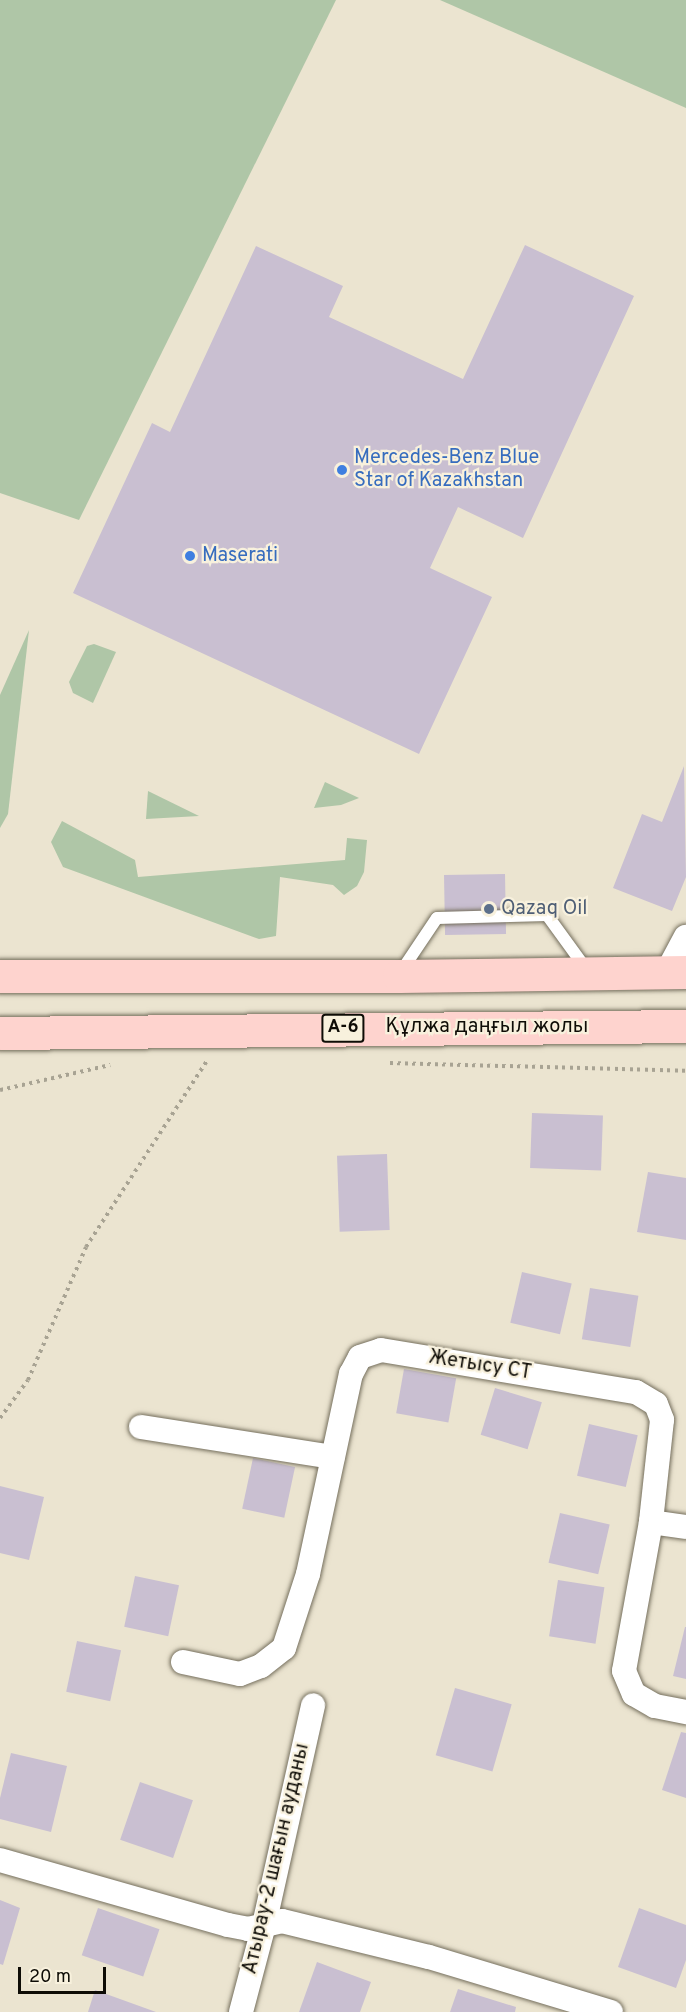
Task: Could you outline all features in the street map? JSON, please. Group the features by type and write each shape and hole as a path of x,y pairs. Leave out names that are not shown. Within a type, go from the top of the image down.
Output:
{"main road":[{"path":"0,970 48,976"},
{"path":"0,976 399,976 676,972"},
{"name":"Құлжа даңғыл жолы","path":"0,1033 686,1026"},
{"path":"0,1042 60,1034"}],"street":[{"path":"676,972 686,937"},
{"name":"Жетысу СТ","path":"183,1662 240,1674 261,1666 284,1648 308,1574 351,1374 360,1357 381,1350 636,1392 656,1404 662,1420 651,1522 624,1671 634,1694 655,1706 686,1712"},
{"path":"141,1427 333,1457"},
{"path":"651,1522 686,1527"},
{"name":"Атырау-2 шағын ауданы","path":"240,2012 264,1925 312,1705"},
{"path":"0,1860 228,1925 248,1929 282,1921 429,1957 611,2012"}],"lane":[{"path":"399,976 437,918 536,915 547,915 589,973"}],"path":[{"path":"0,1418 28,1380 86,1247 209,1058 198,1058"},
{"path":"386,1063 686,1071"},
{"path":"0,1090 113,1065"}],"green space":[{"path":"0,0 336,0 79,520 0,493"},
{"path":"440,0 686,0 686,108"},
{"path":"29,630 8,814 0,828 0,695"},
{"path":"94,644 116,652 93,703 73,693 69,682 87,646"},
{"path":"325,782 359,798 341,805 314,808"},
{"path":"148,791 199,816 146,819"},
{"path":"62,821 135,860 138,877 345,860 347,838 367,840 364,872 357,886 344,895 333,885 280,877 276,936 259,939 63,867 51,842"}],"building":[{"name":"Mercedes-Benz Blue Star of Kazakhstan","path":"525,245 634,296 523,538 458,507 430,568 492,597 419,754 73,593 152,423 170,432 256,246 343,286 329,317 463,379"},
{"path":"684,766 686,877 672,911 613,888 642,814 662,822"},
{"path":"505,874 506,934 445,935 444,875"},
{"path":"532,1113 603,1115 601,1170 530,1168"},
{"path":"387,1154 390,1230 340,1232 337,1156"},
{"path":"648,1172 686,1178 686,1240 637,1232"},
{"path":"522,1272 572,1283 560,1334 510,1323"},
{"path":"590,1288 638,1296 630,1347 582,1339"},
{"path":"404,1369 456,1378 448,1423 396,1413"},
{"path":"495,1388 542,1402 528,1449 481,1435"},
{"path":"589,1424 638,1435 626,1487 577,1476"},
{"path":"253,1458 295,1467 284,1518 242,1509"},
{"path":"0,1486 44,1497 29,1560 0,1553"},
{"path":"560,1513 610,1524 598,1574 549,1563"},
{"path":"135,1576 179,1585 168,1636 124,1627"},
{"path":"558,1580 604,1587 596,1644 549,1636"},
{"path":"686,1627 686,1679 673,1676"},
{"path":"77,1641 121,1650 110,1701 66,1692"},
{"path":"455,1688 512,1704 492,1772 436,1755"},
{"path":"681,1732 686,1733 686,1798 662,1790"},
{"path":"11,1753 67,1766 51,1832 0,1819 0,1798"},
{"path":"140,1782 193,1800 173,1858 120,1840"},
{"path":"0,1900 20,1908 3,1965 0,1964"},
{"path":"98,1908 159,1929 143,1976 82,1955"},
{"path":"639,1908 686,1925 686,1960 676,1988 618,1967"},
{"path":"317,1962 371,1982 360,2012 299,2012"},
{"path":"458,1989 516,2007 515,2012 450,2012"},
{"path":"95,1990 156,2012 88,2012"}],"place":[{"name":"Mercedes-Benz Blue Star of Kazakhstan","path":"342,470"},
{"name":"Maserati","path":"190,556"},
{"name":"Qazaq Oil","path":"489,909"}]}
